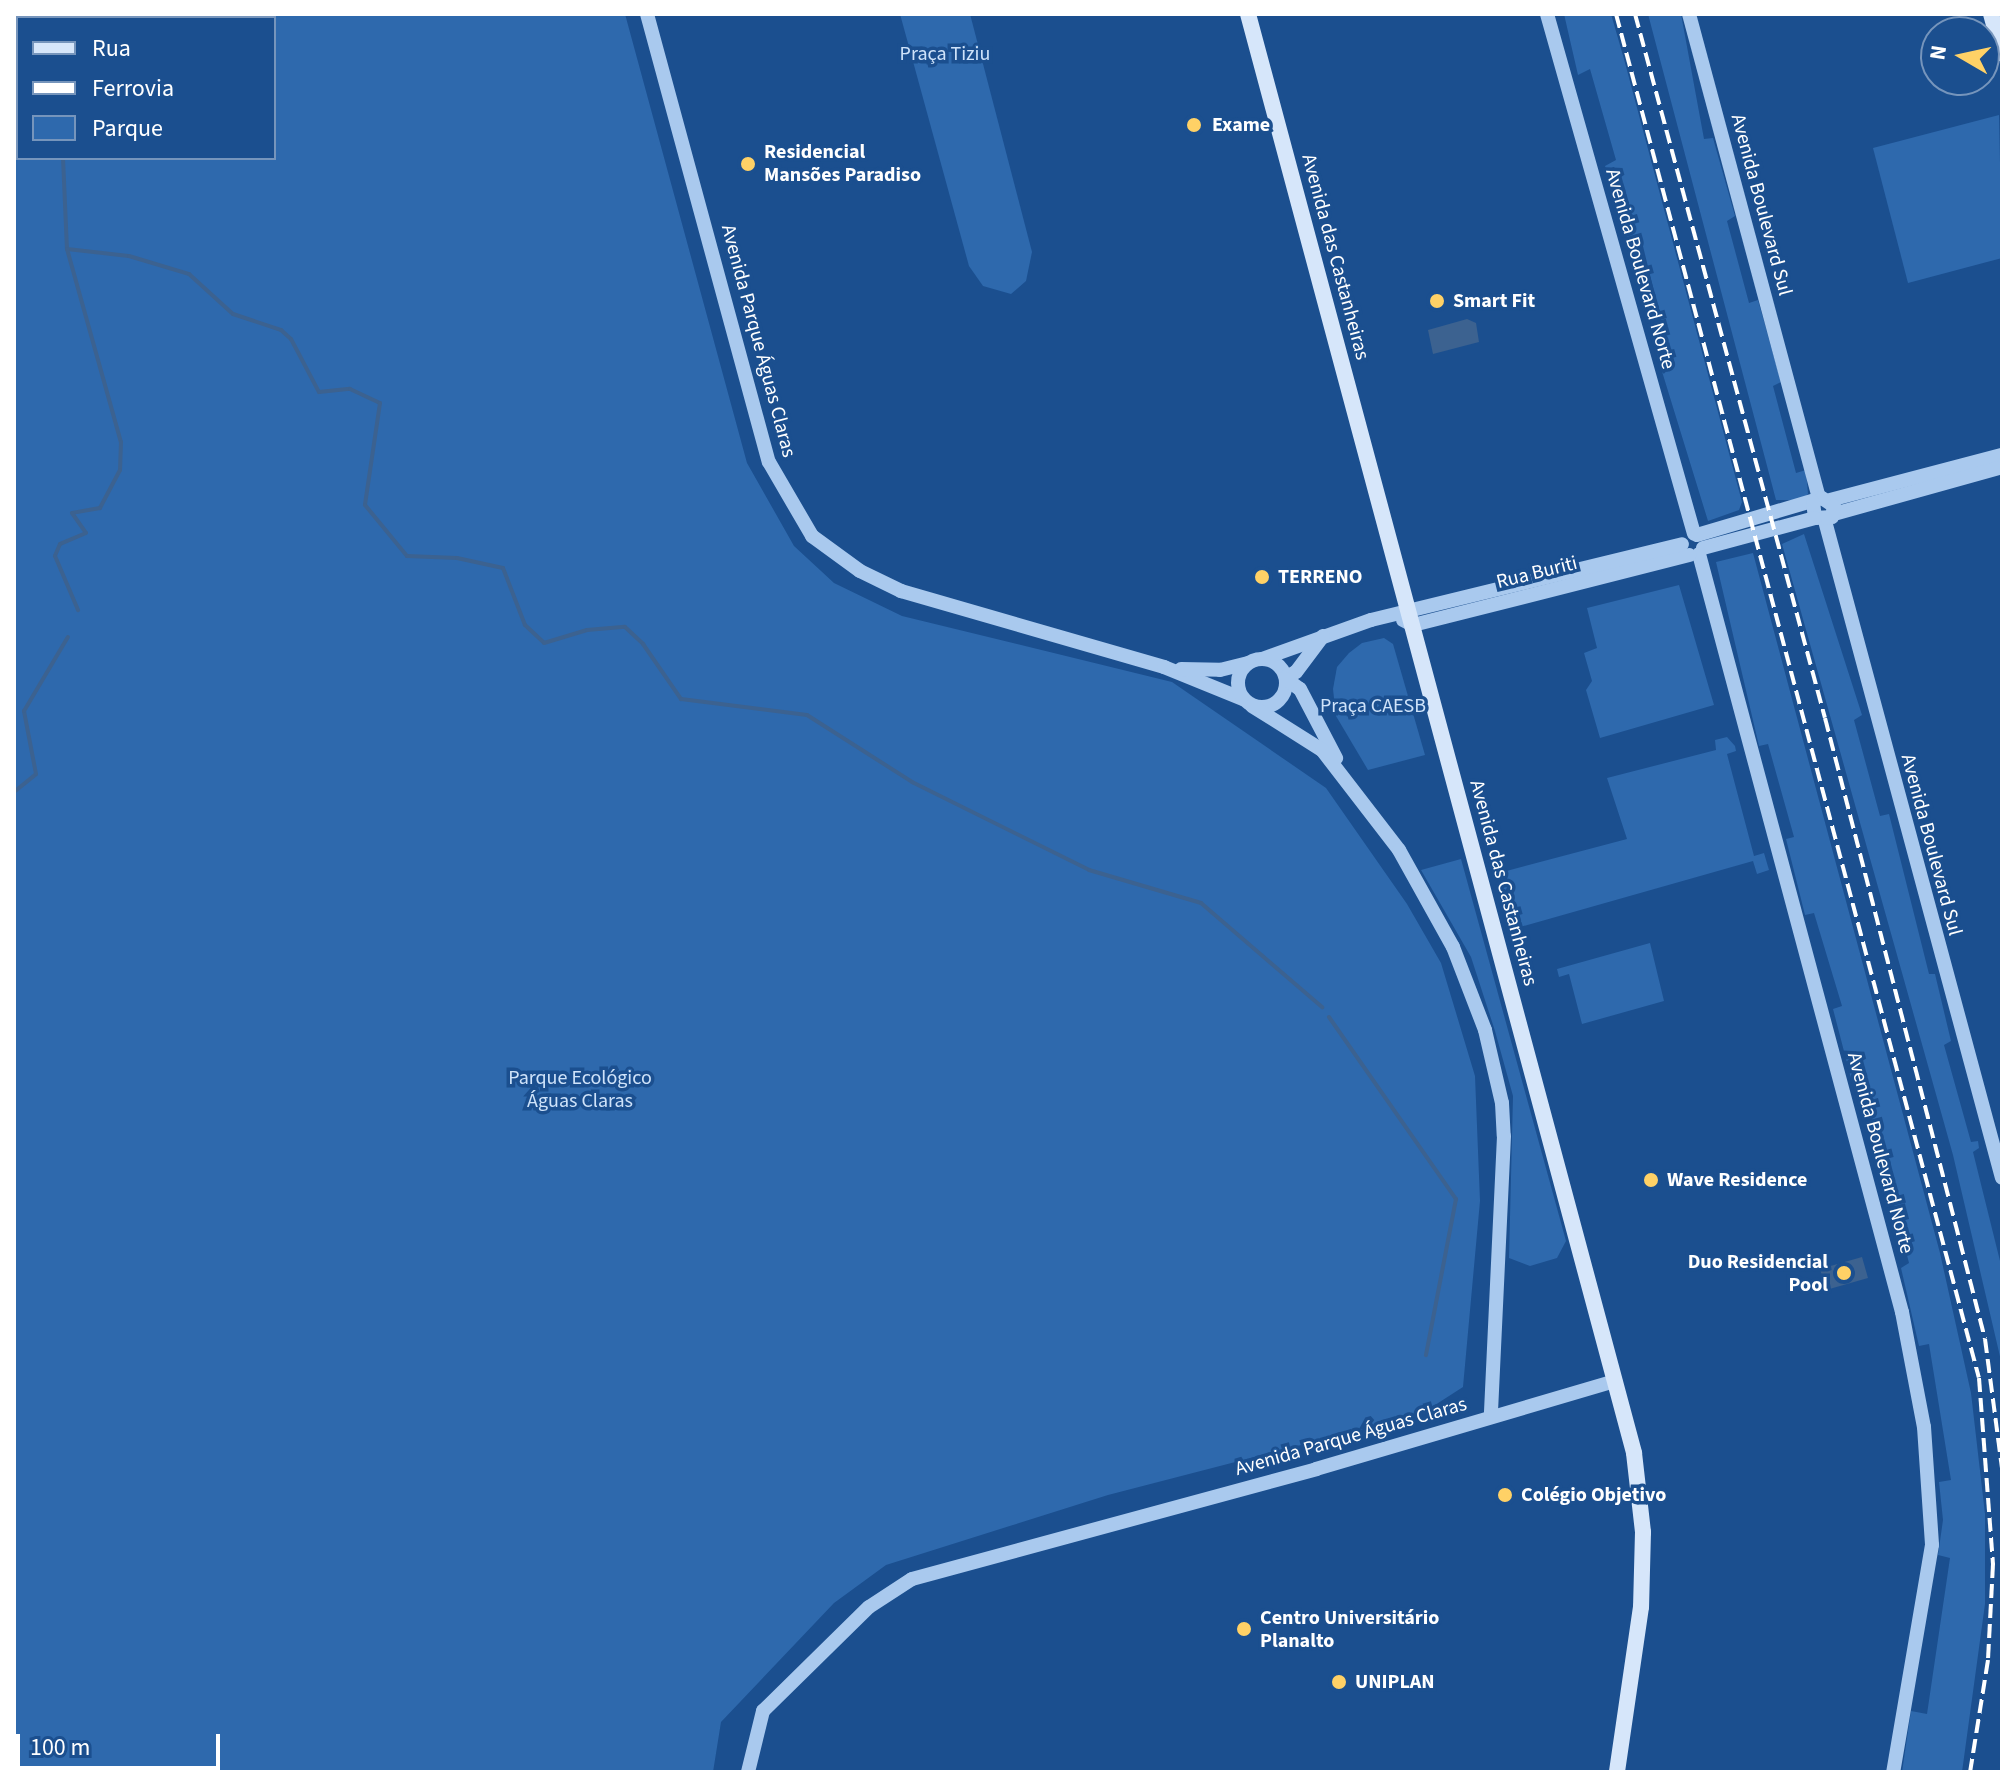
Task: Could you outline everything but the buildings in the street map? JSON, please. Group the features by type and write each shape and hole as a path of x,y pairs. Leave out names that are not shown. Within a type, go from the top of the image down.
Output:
{"main road":[{"name":"Avenida das Castanheiras","path":"1248,14 1406,617 1634,1453 1643,1532 1641,1607 1617,1772"},
{"path":"1991,14 2002,54"}],"street":[{"name":"Avenida Parque Águas Claras","path":"647,14 769,462 812,536 860,571 901,591 1164,667 1247,702 1322,750 1345,776 1414,871 1453,947 1494,1063 1504,1136 1491,1416 912,1579 869,1607 763,1711 748,1772"},
{"name":"Avenida Boulevard Norte","path":"1547,14 1698,544 1902,1312 1924,1427 1932,1545 1893,1772"},
{"name":"Avenida Boulevard Sul","path":"1689,14 1818,510 2002,1178"},
{"name":"Rua Buriti","path":"1255,661 1323,636 1698,544 2002,455"},
{"name":"Rua Buriti","path":"1818,510 2002,467"},
{"path":"1286,678 1296,672 1323,636"},
{"name":"Avenida Parque Águas Claras","path":"1164,667 1220,670 1255,661"},
{"path":"1255,661 1279,665 1286,678 1284,694 1274,705 1247,702 1237,684 1255,661"},
{"name":"Avenida Parque Águas Claras","path":"1286,678 1300,689 1345,776"},
{"path":"1491,1416 1615,1381"}],"green space":[{"name":"Parque Ecológico Águas Claras","path":"14,14 625,14 747,463 794,546 834,583 902,616 1172,682 1326,788 1407,904 1441,963 1475,1076 1480,1201 1463,1387 1421,1414 1108,1495 886,1565 834,1603 721,1722 713,1772 14,1772"},
{"name":"Praça Tiziu","path":"900,14 970,14 1032,252 1026,281 1011,294 983,286 969,266"},
{"path":"1564,14 1611,14 1624,59 1742,502 1739,510 1708,521 1652,339 1665,336 1640,234 1627,239 1605,166 1616,160 1590,69 1578,75"},
{"path":"1648,14 1681,14 1704,139 1713,138 1735,216 1727,221 1749,303 1758,300 1781,382 1773,386 1796,473 1806,470 1808,494 1802,500 1776,500"},
{"path":"1999,115 2002,258 1908,283 1873,148"},
{"path":"1804,534 1862,715 1854,720 1880,816 1889,814 1929,974 1935,974 1951,1041 1944,1045 1971,1142 1978,1141 1979,1148 1973,1152 2002,1269 2002,1365 1953,1155 1782,544"},
{"path":"1753,553 1940,1253 1971,1393 1985,1514 1985,1604 1962,1772 1902,1772 1911,1711 1927,1714 1950,1558 1938,1555 1943,1520 1939,1482 1951,1480 1929,1344 1919,1346 1901,1268 1909,1263 1862,1080 1852,1082 1833,1009 1842,1006 1814,913 1805,915 1786,839 1794,837 1768,744 1759,746 1716,562"},
{"path":"1679,585 1714,705 1600,738 1586,690 1592,681 1584,653 1597,648 1587,608"},
{"name":"Praça CAESB","path":"1384,638 1393,644 1425,755 1368,770 1336,716 1333,689 1337,667 1349,653 1362,643"},
{"path":"1727,737 1735,746 1736,751 1727,754 1754,856 1764,853 1769,870 1757,874 1753,861 1513,929 1499,873 1627,839 1607,778 1716,750 1715,740"},
{"path":"1461,859 1566,1241 1557,1258 1530,1266 1509,1258 1513,1096 1471,957 1421,870"},
{"path":"1650,943 1664,1001 1582,1024 1569,974 1559,977 1557,969"}],"shaded area":[{"path":"1467,319 1476,323 1479,342 1433,354 1428,330"},
{"name":"Duo Residencial Pool","path":"1862,1257 1868,1278 1826,1290 1820,1269"}],"waterway":[{"path":"14,48 16,44"},
{"path":"63,160 67,249 129,256 189,274 233,314 281,330 291,339 319,392 350,389 380,403 365,505 407,556 457,558 503,568 525,625 544,643 587,630 625,627 643,644 681,699 807,715 912,782 1089,870 1201,903 1322,1007"},
{"path":"67,249 121,442 120,470 100,508 72,513 86,533 60,544 55,556 78,610"},
{"path":"14,792 36,774 24,711 68,637"},
{"path":"1329,1017 1456,1199 1426,1355"}],"railway":[{"path":"1616,14 1979,1378 1993,1564 1988,1660 1970,1772"},
{"path":"1635,14 1825,718 1985,1339 2002,1468"}],"place":[{"name":"Exame","path":"1194,125"},
{"name":"Residencial Mansões Paradiso","path":"748,164"},
{"name":"Smart Fit","path":"1437,301"},
{"name":"TERRENO","path":"1262,577"},
{"name":"Wave Residence","path":"1651,1180"},
{"name":"Duo Residencial Pool","path":"1844,1273"},
{"name":"Colégio Objetivo","path":"1505,1495"},
{"name":"Centro Universitário Planalto","path":"1244,1629"},
{"name":"UNIPLAN","path":"1339,1682"}]}
